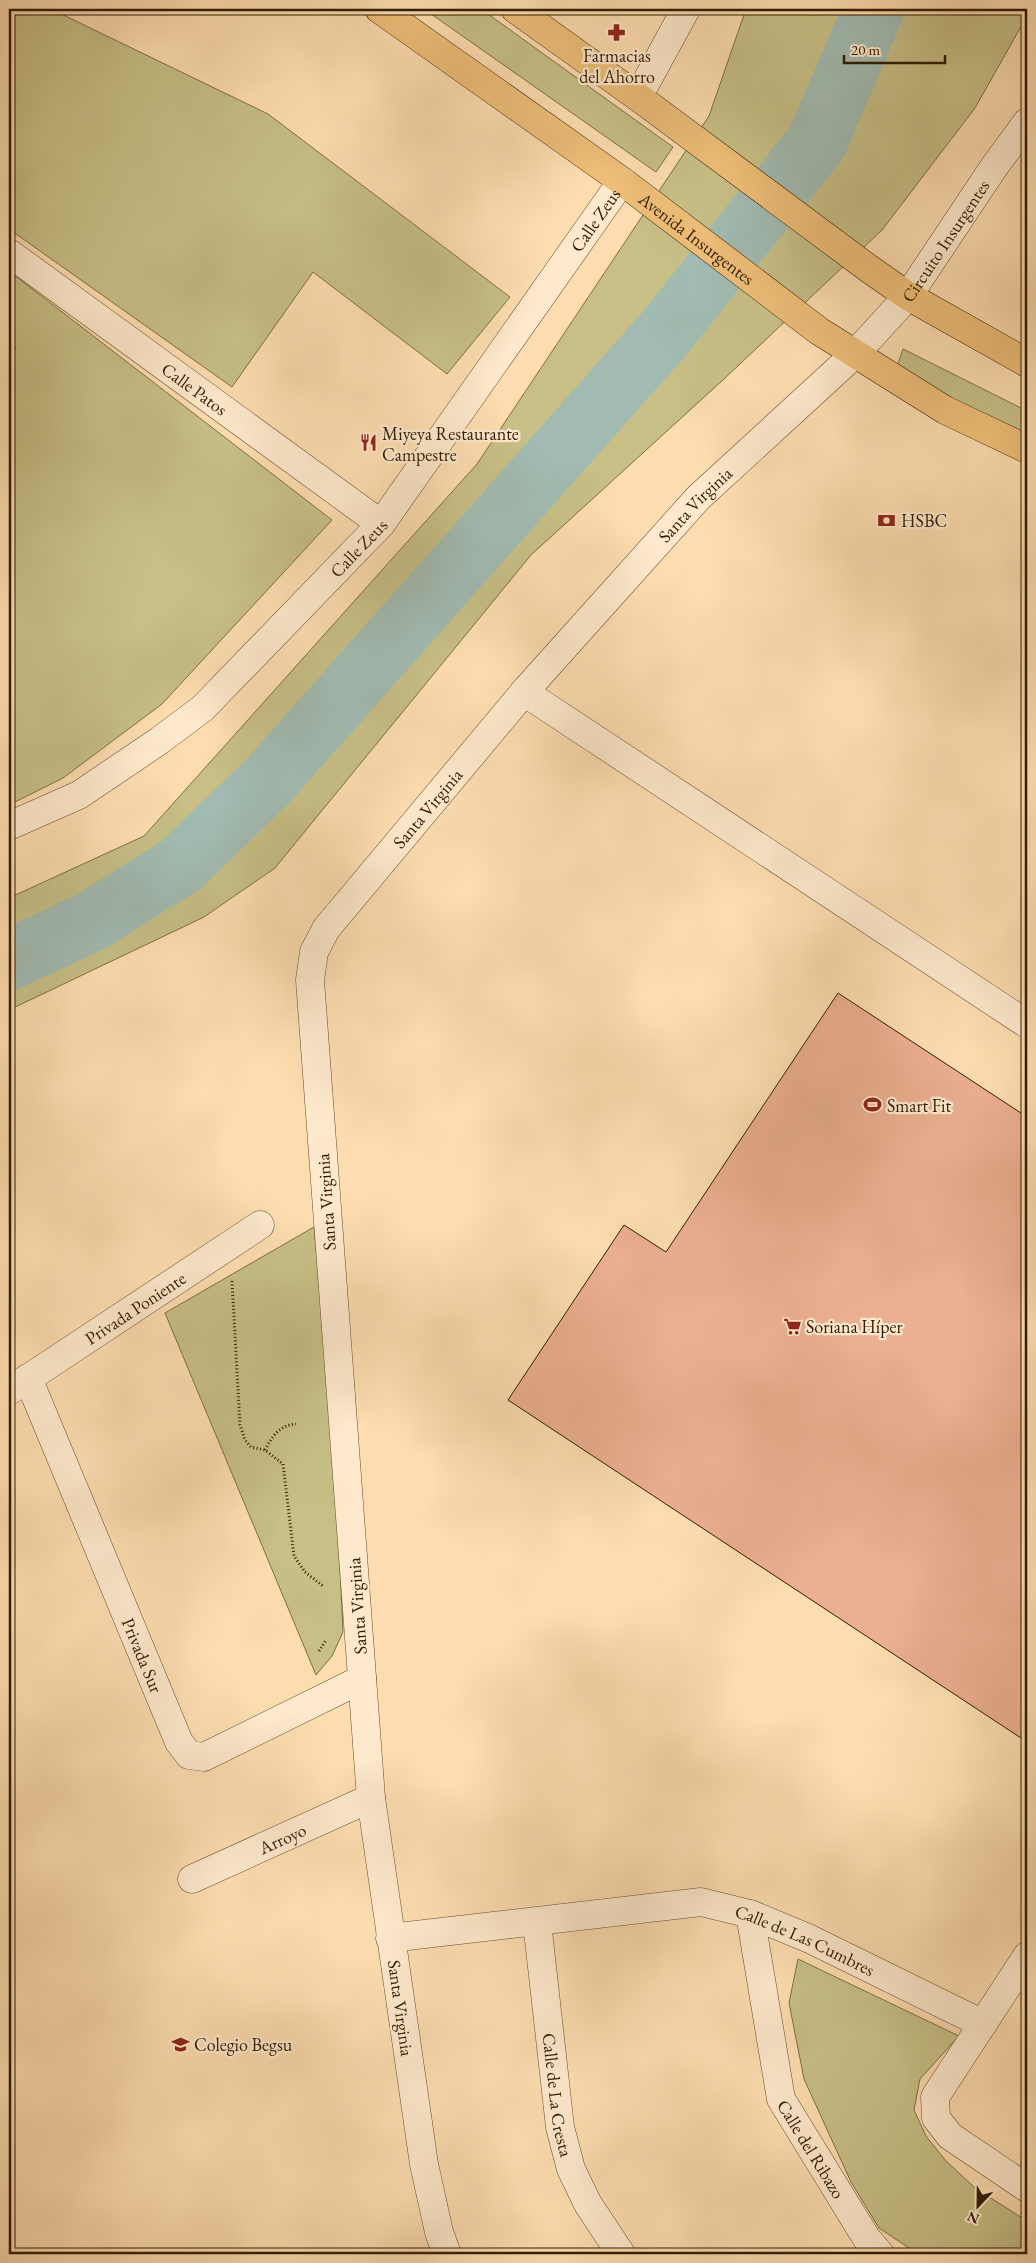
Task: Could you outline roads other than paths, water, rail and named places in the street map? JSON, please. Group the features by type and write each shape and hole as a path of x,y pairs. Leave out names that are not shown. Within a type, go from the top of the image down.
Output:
{"main road":[{"name":"Avenida Insurgentes","path":"379,9 622,181 819,331 945,410 1027,449"},
{"path":"515,9 908,296 1027,364"}],"street":[{"path":"638,97 686,9"},
{"name":"Circuito Insurgentes","path":"856,353 908,296 994,167 1027,122"},
{"name":"Calle Zeus","path":"9,826 79,795 159,741 202,708 381,524 622,181"},
{"name":"Calle Patos","path":"9,253 381,524"},
{"name":"Santa Virginia","path":"447,2254 439,2232 424,2164 371,1798 310,980 314,952 326,929 524,692 698,498 856,353"},
{"path":"524,692 1027,1024"},
{"name":"Privada Poniente","path":"19,1384 260,1225"},
{"name":"Privada Sur","path":"19,1384 179,1742 190,1754 204,1757 362,1679"},
{"name":"Arroyo","path":"192,1879 371,1798"},
{"name":"Calle de Las Cumbres","path":"390,1938 701,1902 750,1914 810,1939 983,2024"},
{"name":"Calle del Ribazo","path":"750,1914 781,2099 867,2239 880,2254"},
{"name":"Calle de La Cresta","path":"537,1922 562,2135 575,2178 588,2204 621,2254"},
{"path":"1027,1956 934,2097 936,2118 950,2136 1027,2188"}],"waterway":[{"path":"9,960 92,921 181,865 268,781 664,334 817,142 874,9"}],"place":[{"name":"Farmacias del Ahorro","path":"617,32"},
{"name":"Miyeya Restaurante Campestre","path":"368,443"},
{"name":"HSBC","path":"887,520"},
{"name":"Smart Fit","path":"873,1105"},
{"name":"Soriana Híper","path":"792,1326"},
{"name":"Colegio Begsu","path":"180,2044"}]}
